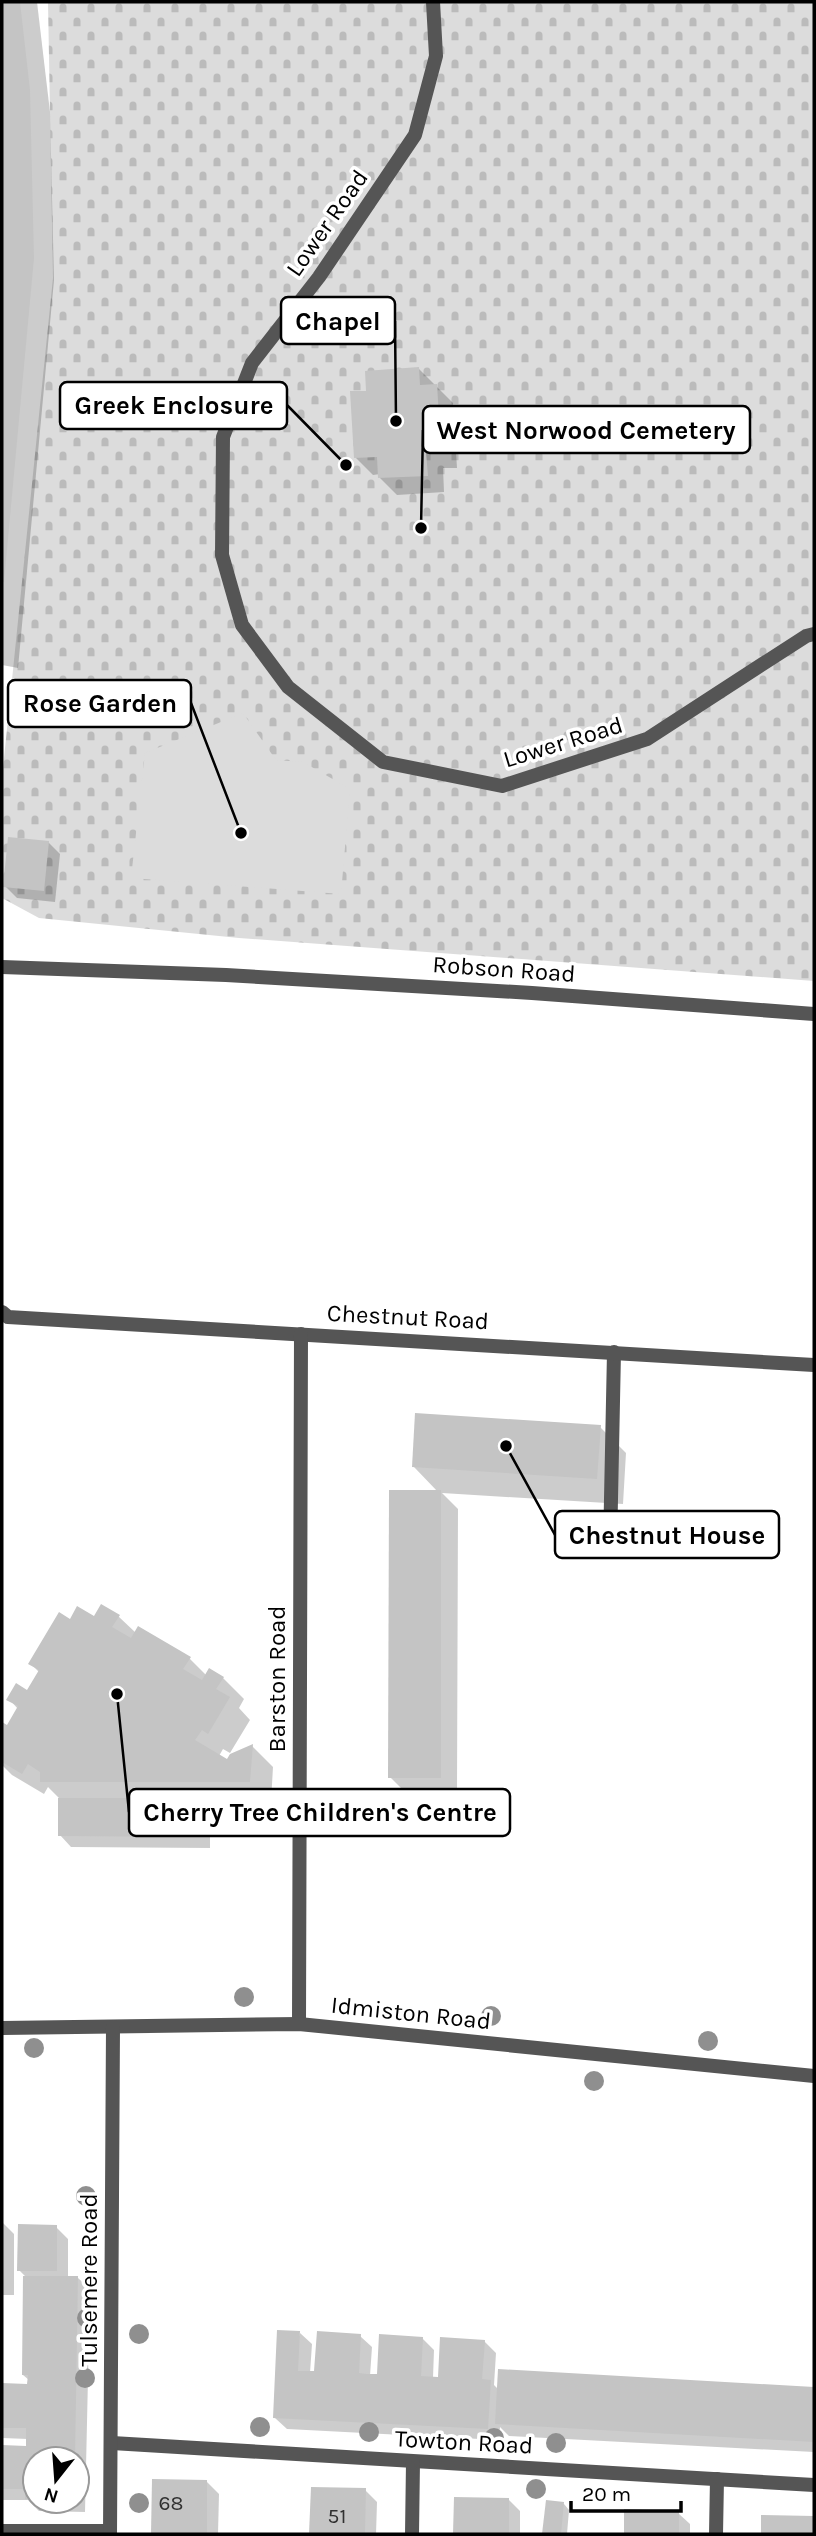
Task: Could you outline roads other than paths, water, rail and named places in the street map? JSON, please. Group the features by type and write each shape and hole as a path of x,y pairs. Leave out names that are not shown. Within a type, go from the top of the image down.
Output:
{"street":[{"name":"Lower Road","path":"433,2 436,56 415,135 319,277 252,363 223,437 222,555 242,625 288,687 383,762 502,786 647,739 806,636 814,634"},
{"name":"Robson Road","path":"2,967 518,993 814,1014"},
{"name":"Chestnut Road","path":"2,1312 8,1317 814,1365"},
{"name":"Barston Road","path":"299,2024 301,1334"},
{"path":"610,1548 614,1352"},
{"name":"Idmiston Road","path":"2,2028 299,2024 814,2077"},
{"name":"Tulsemere Road","path":"110,2532 113,2027"},
{"name":"Towton Road","path":"112,2443 814,2485"},
{"path":"412,2534 413,2462"},
{"path":"716,2534 717,2479"},
{"path":"2,2531 110,2532"}],"place":[{"name":"Chapel","path":"396,421"},
{"name":"Greek Enclosure","path":"346,465"},
{"name":"West Norwood Cemetery","path":"421,528"},
{"name":"Rose Garden","path":"241,833"},
{"name":"Chestnut House","path":"506,1446"},
{"name":"Cherry Tree Children's Centre","path":"117,1694"}]}
